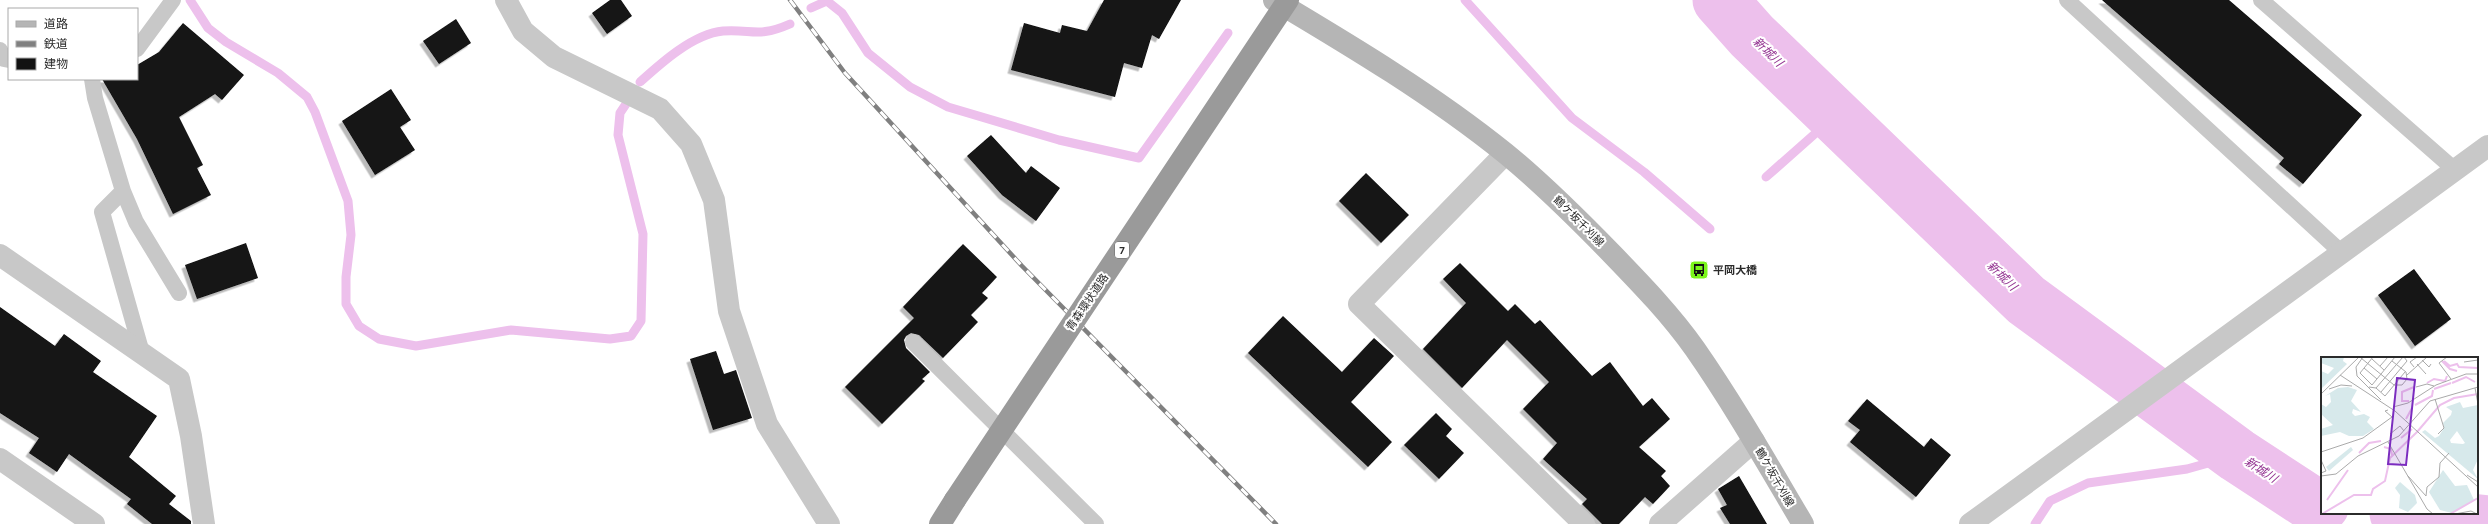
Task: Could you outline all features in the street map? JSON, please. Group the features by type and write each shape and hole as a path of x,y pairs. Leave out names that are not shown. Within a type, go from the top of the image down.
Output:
{"highway":[{"name":"青森環状道路","path":"940,524 1288,0"}],"main road":[{"name":"鶴ケ坂千刈線","path":"1274,0 1350,45 1436,102 1505,154 1570,210 1652,295 1694,349 1754,441 1802,524"}],"street":[{"path":"506,0 523,31 554,57 660,109 691,144 714,200 729,311 767,424 829,524"},
{"path":"1970,524 2488,146"},
{"path":"1505,154 1359,304 1584,524"},
{"path":"0,255 179,379 191,436 204,524"},
{"path":"1660,524 1754,441"},
{"path":"0,459 94,524"}],"lane":[{"path":"138,48 173,0"},
{"path":"2066,0 2342,252"},
{"path":"2261,0 2455,170"},
{"path":"0,50 4,59 8,60"},
{"path":"92,80 95,98 124,191 136,222 178,293"},
{"path":"124,191 102,212 142,353"},
{"path":"913,342 1096,524"}],"building":[{"path":"610,0 621,0 632,16 607,34 592,13"},
{"path":"1104,0 1181,0 1159,39 1152,35 1142,68 1124,63 1115,97 1011,70 1024,23 1060,33 1062,25 1087,31"},
{"path":"2102,0 2229,0 2362,115 2303,184 2279,164 2284,158"},
{"path":"456,19 471,43 439,64 423,41"},
{"path":"183,23 244,75 222,100 215,94 179,117 203,165 197,168 211,195 173,214 137,139 103,80 138,80 138,64 159,52"},
{"path":"391,89 411,120 400,127 415,150 375,175 342,121"},
{"path":"991,135 1026,173 1031,166 1060,188 1036,221 1002,195 967,156"},
{"path":"1366,173 1409,215 1381,243 1339,201"},
{"path":"246,243 258,278 197,299 185,265"},
{"path":"963,244 997,277 982,293 988,298 971,315 978,322 943,358 919,335 911,333 906,336 904,340 906,348 930,372 922,379 925,381 882,424 845,387 914,318 903,307"},
{"path":"1460,263 1508,311 1515,304 1535,324 1540,320 1592,376 1610,362 1643,406 1652,398 1670,419 1639,447 1666,471 1661,476 1670,486 1653,504 1645,497 1619,524 1602,524 1582,504 1587,499 1543,459 1557,443 1523,409 1549,382 1507,340 1462,388 1423,349 1466,303 1443,279"},
{"path":"2414,269 2451,319 2415,346 2378,295"},
{"path":"0,307 55,346 64,334 101,361 93,372 157,416 129,457 176,496 169,504 191,521 191,524 152,524 127,504 131,499 69,454 57,472 29,453 39,438 0,413"},
{"path":"1283,316 1342,372 1374,338 1394,356 1351,402 1392,442 1368,467 1248,353"},
{"path":"716,351 724,374 736,370 752,418 713,430 690,359"},
{"path":"1867,399 1924,447 1931,438 1951,455 1916,497 1850,442 1860,430 1848,421"},
{"path":"1436,413 1452,429 1446,436 1464,453 1439,479 1404,445"},
{"path":"1739,476 1767,524 1730,524 1720,508 1727,505 1718,489"}],"waterway":[{"path":"190,0 208,28 226,42 278,73 307,97 315,112 348,201 351,235 346,277 346,304 359,326 379,339 416,346 511,330 610,339 631,336 641,321 643,234 618,135 620,113 626,104"},
{"path":"1465,0 1572,118 1644,172 1710,229"},
{"name":"新城川","path":"1720,0 1752,36 2026,300 2237,455 2312,504 2321,505"},
{"path":"811,8 827,1 842,13 868,53 910,87 948,107 1059,140 1139,158 1228,33"},
{"path":"640,82 678,50 689,43 712,33 723,31 763,32 790,24"},
{"path":"1766,177 1835,116"},
{"path":"2035,524 2050,501 2088,483 2187,469 2237,455"},
{"name":"新城川","path":"2406,514 2488,523"}],"railway":[{"path":"790,0 845,73 1022,266 1276,524"}],"place":[{"name":"平岡大橋","path":"1699,270"}]}
